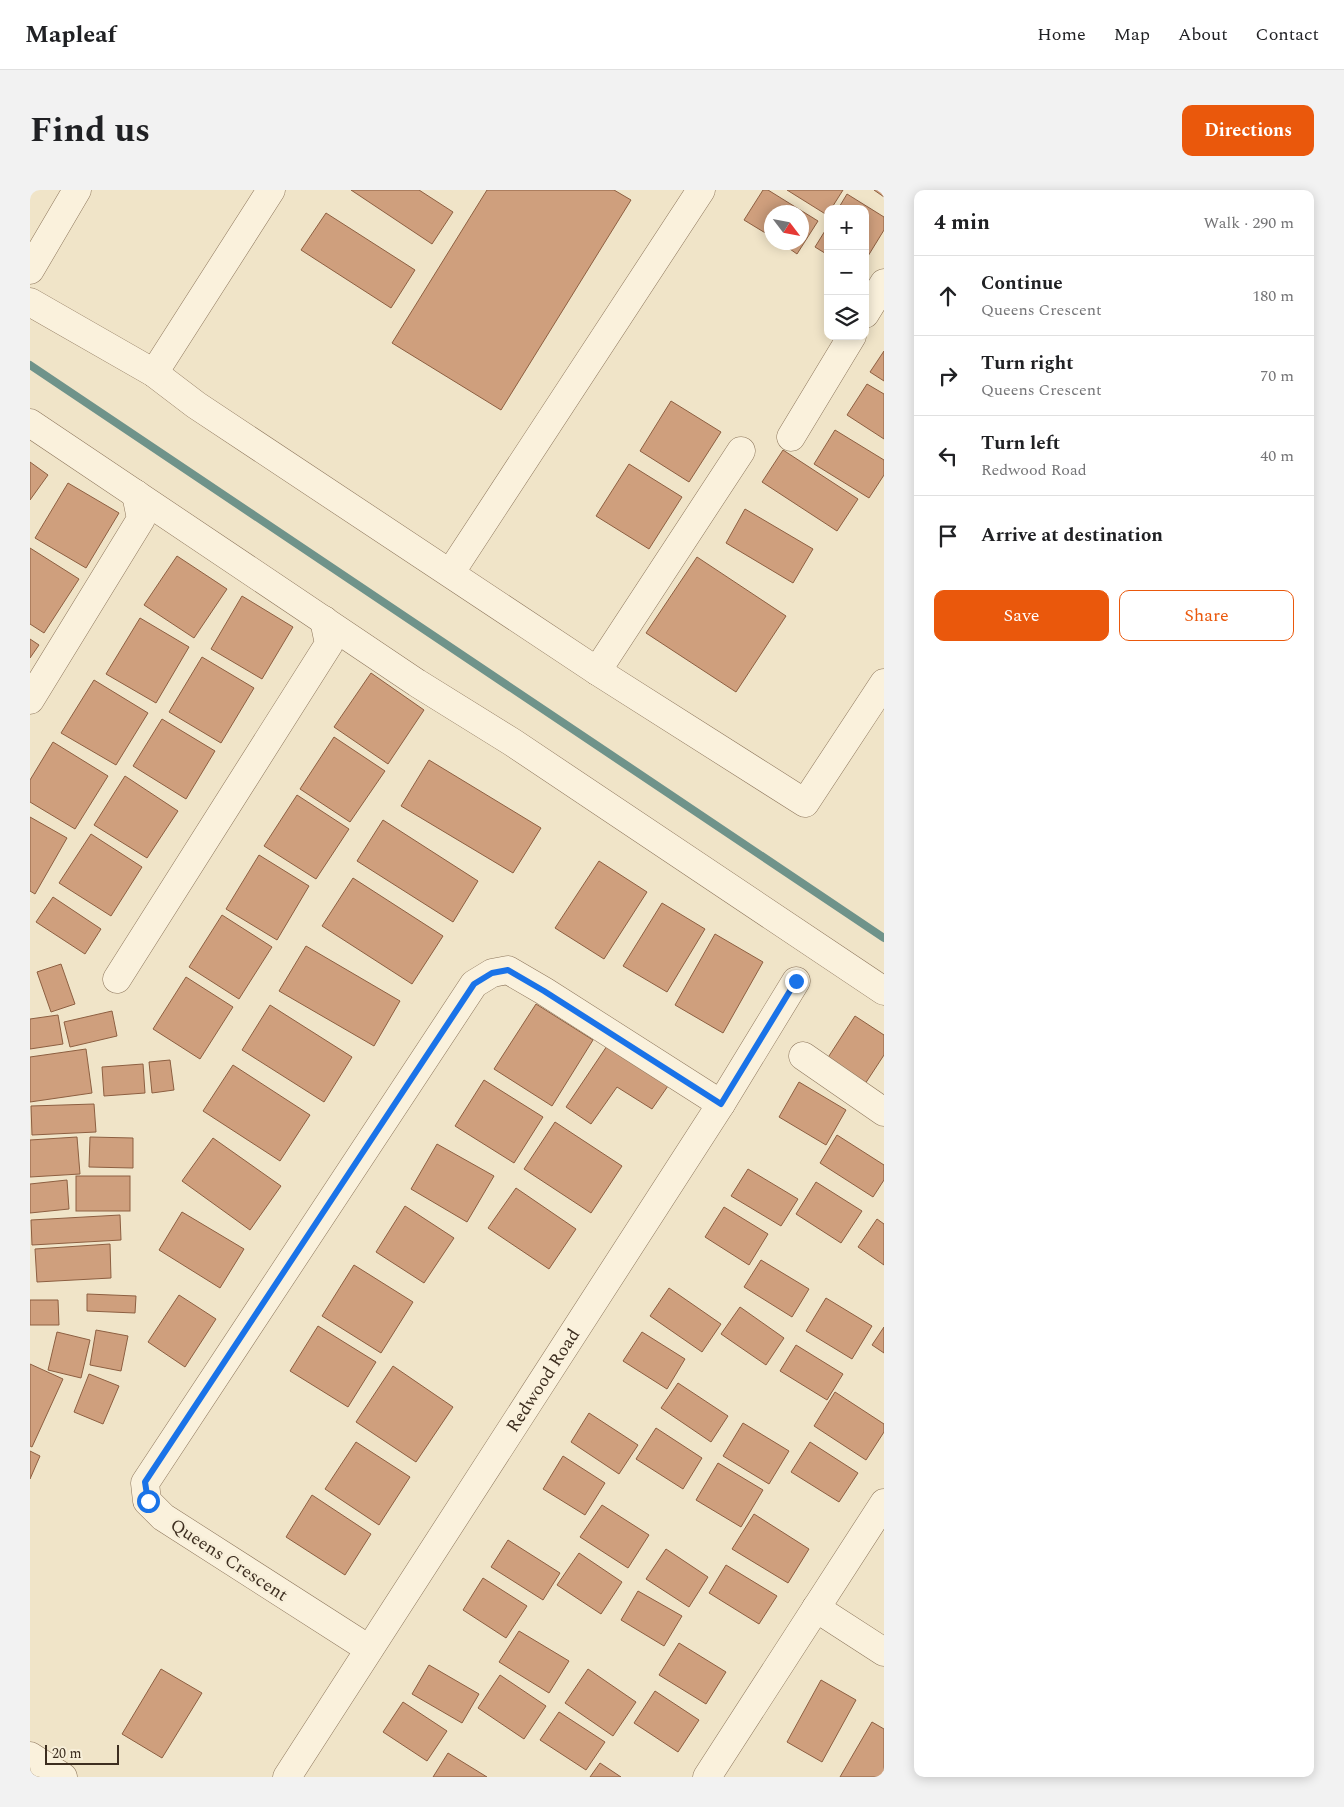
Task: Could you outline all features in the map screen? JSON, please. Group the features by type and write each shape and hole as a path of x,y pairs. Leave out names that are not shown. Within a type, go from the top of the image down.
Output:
{"street":[{"path":"30,270 77,190"},
{"path":"154,374 271,190"},
{"path":"451,572 701,190"},
{"path":"869,308 884,284"},
{"path":"30,302 154,374 204,410 451,572 597,671 804,803 884,683"},
{"path":"791,437 850,340"},
{"path":"30,423 884,991"},
{"path":"597,671 741,451"},
{"path":"30,700 141,519 136,494"},
{"path":"117,979 329,644 324,620"},
{"name":"Queens Crescent","path":"369,1649 163,1517 148,1501 145,1482 474,984 492,973 508,970 721,1104"},
{"name":"Redwood Road","path":"286,1777 721,1104 796,981"},
{"path":"803,1056 884,1112"},
{"path":"707,1777 884,1503"},
{"path":"816,1608 884,1652"},
{"path":"30,1756 63,1777"}],"building":[{"path":"351,190 419,190 453,212 432,244"},
{"path":"487,190 614,190 631,200 501,410 392,343"},
{"path":"763,190 768,190 792,205 764,205 764,232 744,220"},
{"path":"787,190 843,190 834,205 824,205 824,213"},
{"path":"874,190 884,190 884,197"},
{"path":"847,194 865,205 840,205"},
{"path":"869,208 884,217 884,230 869,254"},
{"path":"326,213 415,270 391,308 301,250"},
{"path":"809,215 818,221 809,235"},
{"path":"824,232 824,253 815,247"},
{"path":"791,250 800,250 797,254"},
{"path":"884,351 884,381 870,372"},
{"path":"867,384 884,394 884,439 847,415"},
{"path":"671,401 721,432 689,482 640,451"},
{"path":"835,430 884,460 884,475 869,498 814,464"},
{"path":"783,450 858,499 837,531 762,482"},
{"path":"30,462 48,475 30,500"},
{"path":"629,464 682,497 649,549 596,516"},
{"path":"68,483 119,513 86,568 35,538"},
{"path":"745,509 813,549 793,583 726,543"},
{"path":"30,548 79,579 44,633 30,624"},
{"path":"177,556 227,589 194,638 144,605"},
{"path":"697,557 786,616 736,692 646,633"},
{"path":"242,596 293,627 262,679 211,649"},
{"path":"140,618 189,647 156,703 106,674"},
{"path":"30,639 39,645 30,658"},
{"path":"202,657 254,688 221,743 169,712"},
{"path":"371,673 424,710 388,764 334,727"},
{"path":"94,680 148,713 116,765 61,733"},
{"path":"162,719 215,751 186,799 133,766"},
{"path":"334,737 385,771 350,822 300,789"},
{"path":"53,742 108,776 75,829 30,802 30,780"},
{"path":"429,760 541,828 513,873 401,806"},
{"path":"125,776 178,811 147,858 94,825"},
{"path":"297,795 349,829 316,879 264,846"},
{"path":"30,817 67,838 35,894 30,891"},
{"path":"383,820 478,881 453,922 357,861"},
{"path":"91,834 142,867 111,916 59,883"},
{"path":"259,855 309,886 277,940 226,909"},
{"path":"599,861 647,892 604,959 555,928"},
{"path":"353,878 443,936 412,984 322,926"},
{"path":"53,897 101,929 85,954 36,922"},
{"path":"662,903 705,929 667,992 623,966"},
{"path":"222,915 272,947 239,999 189,967"},
{"path":"715,934 763,962 723,1033 675,1005"},
{"path":"306,946 400,1001 374,1046 279,991"},
{"path":"61,964 75,1004 51,1012 37,972"},
{"path":"186,977 233,1007 200,1059 153,1029"},
{"path":"536,1004 593,1040 552,1106 494,1069"},
{"path":"270,1005 352,1057 324,1102 242,1050"},
{"path":"112,1011 117,1036 70,1047 64,1022"},
{"path":"58,1015 63,1044 30,1049 30,1019"},
{"path":"855,1016 884,1035 884,1055 865,1084 827,1059"},
{"path":"607,1046 668,1086 652,1109 617,1087 591,1124 566,1107"},
{"path":"86,1049 92,1093 30,1102 30,1057"},
{"path":"170,1060 174,1090 152,1093 149,1062"},
{"path":"143,1064 145,1093 104,1096 102,1067"},
{"path":"233,1065 310,1115 280,1161 203,1111"},
{"path":"484,1080 543,1117 514,1163 455,1126"},
{"path":"799,1082 846,1110 826,1145 779,1117"},
{"path":"94,1104 96,1132 32,1135 31,1106"},
{"path":"555,1122 622,1166 591,1213 524,1169"},
{"path":"837,1135 884,1165 884,1180 873,1197 820,1163"},
{"path":"77,1137 80,1174 30,1177 30,1140"},
{"path":"90,1137 133,1138 133,1168 89,1167"},
{"path":"213,1138 281,1186 250,1230 182,1181"},
{"path":"437,1144 494,1176 467,1222 411,1189"},
{"path":"748,1169 798,1199 781,1226 731,1196"},
{"path":"76,1176 130,1176 130,1211 76,1211"},
{"path":"67,1180 69,1209 30,1213 30,1184"},
{"path":"816,1182 862,1211 841,1243 796,1214"},
{"path":"516,1188 576,1229 549,1269 488,1228"},
{"path":"405,1206 454,1238 424,1283 376,1252"},
{"path":"724,1207 768,1234 749,1265 705,1237"},
{"path":"182,1212 244,1249 220,1288 159,1250"},
{"path":"120,1215 121,1240 32,1245 31,1220"},
{"path":"877,1219 884,1224 884,1265 858,1247"},
{"path":"110,1244 111,1278 37,1282 35,1249"},
{"path":"761,1260 809,1289 792,1317 744,1287"},
{"path":"354,1265 413,1302 381,1353 322,1316"},
{"path":"669,1288 721,1324 702,1352 650,1316"},
{"path":"87,1294 136,1296 135,1313 87,1311"},
{"path":"179,1295 216,1319 185,1367 148,1342"},
{"path":"826,1298 872,1326 852,1359 806,1331"},
{"path":"30,1300 58,1300 59,1325 30,1325"},
{"path":"740,1307 784,1338 766,1365 721,1334"},
{"path":"318,1326 376,1362 348,1407 290,1371"},
{"path":"884,1327 884,1353 872,1345"},
{"path":"96,1330 128,1336 121,1371 90,1365"},
{"path":"57,1332 90,1340 81,1378 48,1370"},
{"path":"642,1332 685,1359 667,1389 623,1361"},
{"path":"796,1345 843,1374 827,1400 780,1371"},
{"path":"30,1364 63,1379 32,1447 30,1446"},
{"path":"393,1366 453,1407 416,1462 356,1422"},
{"path":"89,1374 119,1386 103,1424 74,1412"},
{"path":"678,1383 728,1416 711,1442 661,1408"},
{"path":"835,1392 884,1424 884,1432 866,1460 814,1426"},
{"path":"589,1413 638,1445 619,1474 571,1442"},
{"path":"743,1423 789,1451 769,1484 723,1456"},
{"path":"656,1428 702,1458 683,1489 636,1459"},
{"path":"356,1442 410,1477 379,1525 325,1489"},
{"path":"810,1442 858,1473 839,1502 791,1472"},
{"path":"30,1451 40,1456 30,1479"},
{"path":"563,1456 605,1483 585,1515 543,1489"},
{"path":"718,1463 763,1490 741,1527 696,1500"},
{"path":"312,1495 371,1534 345,1575 286,1537"},
{"path":"602,1505 649,1535 628,1568 580,1537"},
{"path":"754,1514 809,1549 788,1583 732,1549"},
{"path":"508,1540 560,1573 543,1600 491,1567"},
{"path":"666,1549 708,1577 689,1607 646,1579"},
{"path":"579,1553 622,1582 601,1614 557,1585"},
{"path":"726,1565 777,1596 759,1624 709,1593"},
{"path":"483,1578 527,1606 506,1638 463,1610"},
{"path":"638,1591 682,1616 664,1646 621,1620"},
{"path":"519,1631 569,1661 549,1693 499,1662"},
{"path":"679,1643 726,1672 706,1704 659,1675"},
{"path":"429,1665 479,1694 462,1723 412,1694"},
{"path":"161,1669 202,1693 162,1758 122,1734"},
{"path":"588,1669 636,1702 613,1736 565,1703"},
{"path":"500,1675 546,1706 524,1739 478,1708"},
{"path":"821,1680 856,1700 822,1762 787,1742"},
{"path":"655,1691 699,1720 678,1752 634,1723"},
{"path":"403,1702 447,1731 427,1761 383,1732"},
{"path":"559,1712 605,1742 586,1770 540,1740"},
{"path":"872,1722 884,1729 884,1777 840,1777"},
{"path":"448,1753 487,1777 433,1777"},
{"path":"600,1763 621,1777 590,1777"}],"waterway":[{"path":"30,365 884,938"}],"route":[{"path":"148,1501 145,1482 474,984 492,973 508,970 721,1104 796,981"}]}
